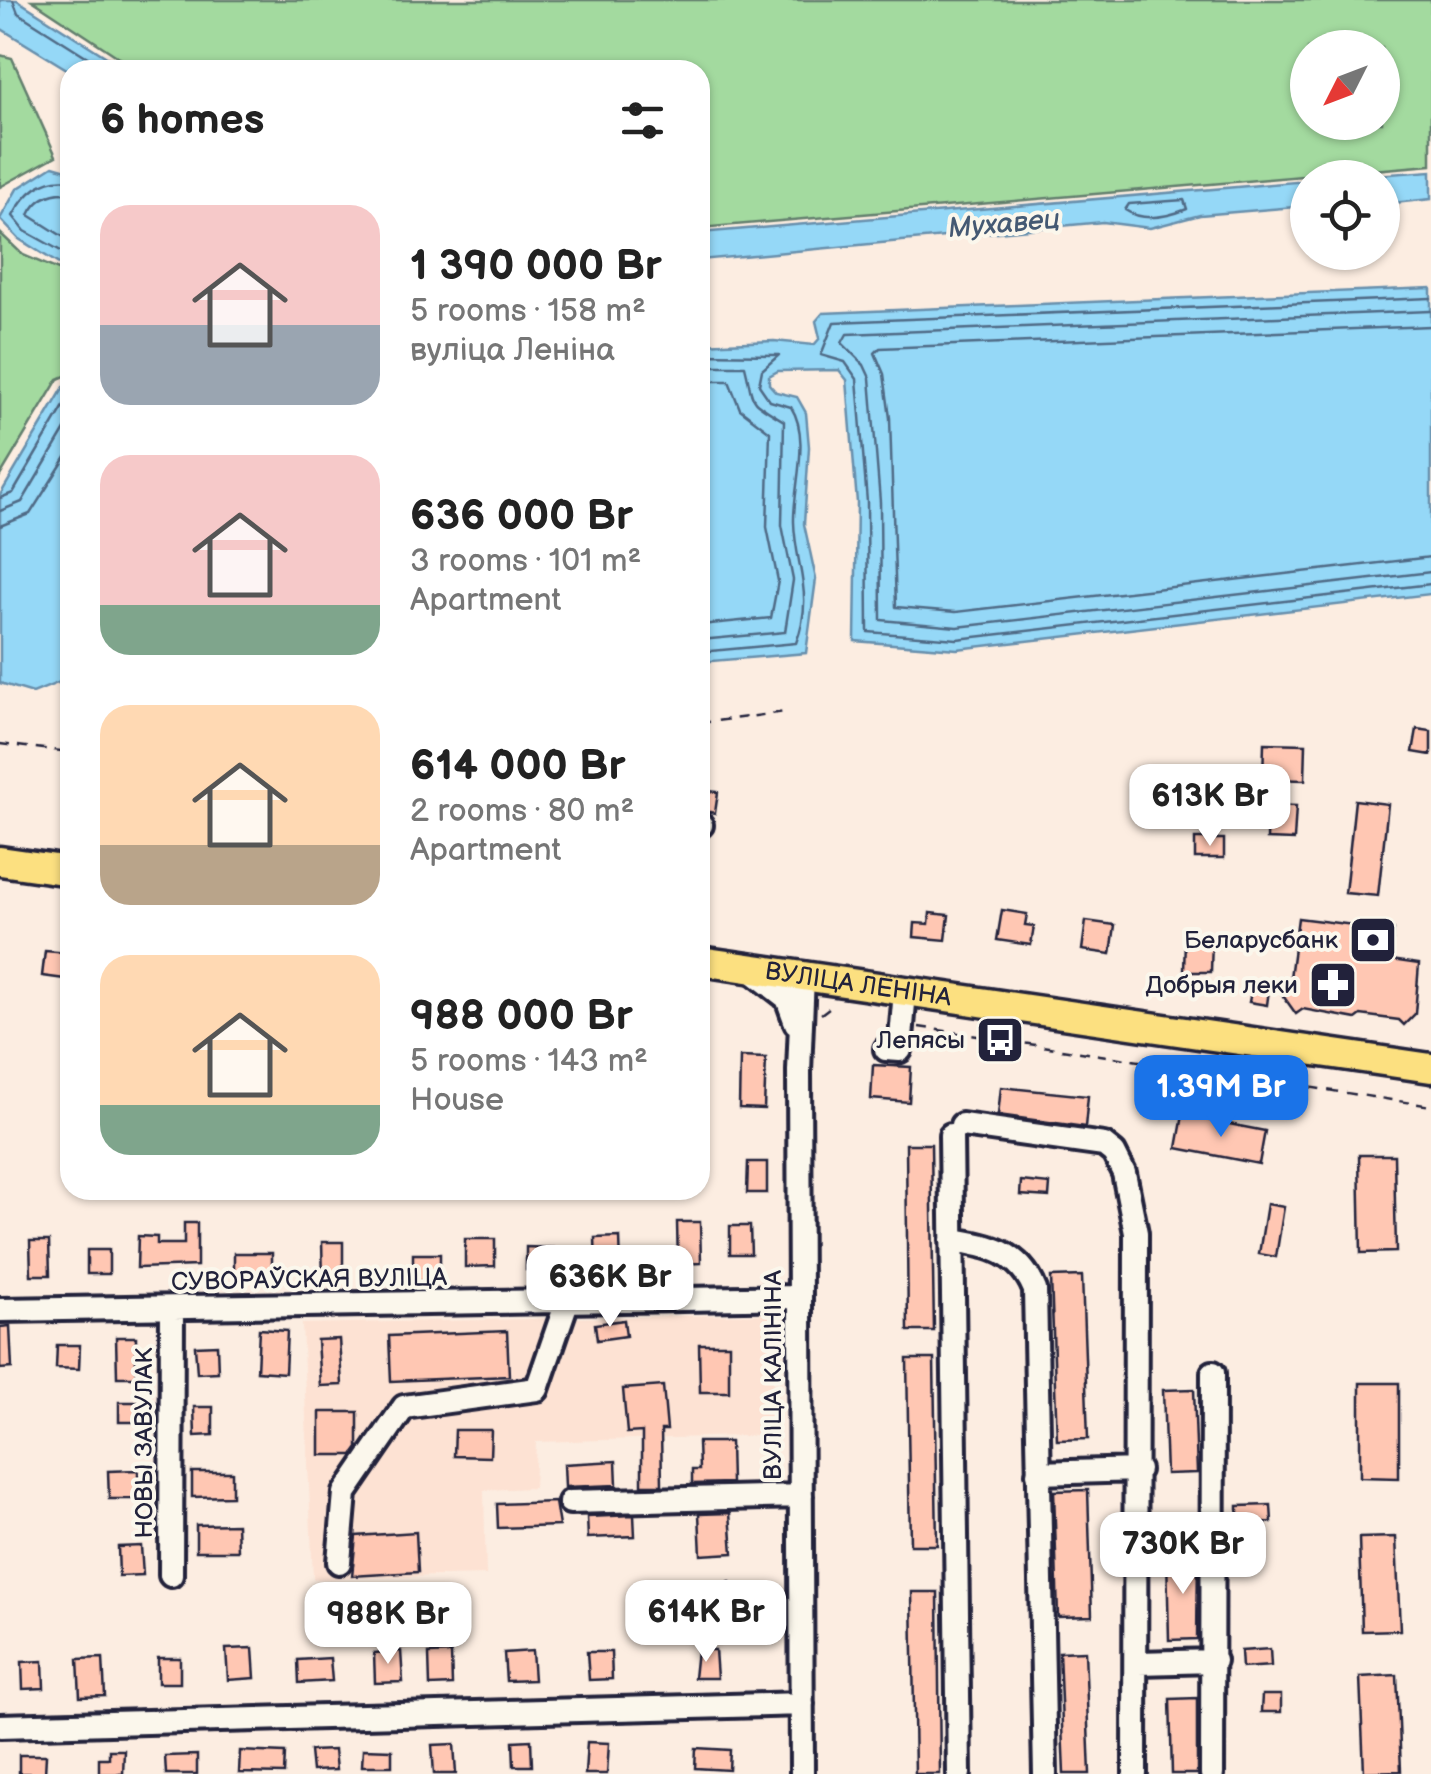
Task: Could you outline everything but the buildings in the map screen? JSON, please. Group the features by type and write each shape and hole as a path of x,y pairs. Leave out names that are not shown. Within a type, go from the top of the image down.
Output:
{"main road":[{"path":"0,861 60,869"},
{"name":"ВУЛІЦА ЛЕНІНА","path":"710,963 803,976 849,992 904,1004 1431,1068"}],"street":[{"path":"746,968 759,973 787,998 800,1041"},
{"name":"ВУЛІЦА КАЛІНІНА","path":"802,1774 803,976"},
{"path":"800,1041 813,1003 849,992"},
{"path":"886,1048 900,1050 904,1004"},
{"path":"959,1774 952,1240 956,1130 1104,1145 1114,1154 1132,1200 1136,1233 1138,1470 1135,1774"},
{"path":"952,1240 1004,1252 1020,1264 1035,1290 1045,1774"},
{"name":"СУВОРАЎСКАЯ ВУЛІЦА","path":"0,1310 800,1297"},
{"path":"339,1562 345,1493 404,1407 537,1389 566,1302"},
{"name":"НОВЫ ЗАВУЛАК","path":"171,1575 172,1310"},
{"path":"1212,1774 1213,1372"},
{"path":"1038,1473 1138,1470"},
{"path":"570,1502 802,1496"},
{"path":"1138,1663 1214,1662"},
{"path":"0,1726 802,1704"}],"path":[{"path":"710,722 786,712"},
{"path":"0,744 60,751"},
{"path":"815,1021 849,992"},
{"path":"904,1004 918,1027 1431,1106"}],"shaded area":[{"path":"770,1314 776,1435 536,1442 534,1488 484,1490 486,1575 313,1579 302,1324"}],"green space":[{"path":"32,0 1431,0 1431,165 1400,168 1400,160 1290,160 1290,177 710,227 710,60 123,60"},
{"path":"0,55 12,58 56,156 0,187"},
{"path":"0,233 23,255 60,271 60,378 0,476"}],"water":[{"path":"0,0 17,0 111,60 60,60 60,65 0,28"},
{"path":"53,166 60,168 60,265 19,239 0,219 17,189"},
{"path":"1431,171 1431,199 1400,202 1400,173"},
{"name":"Мухавец","path":"1290,182 1290,207 1200,215 1150,228 1103,222 710,259 710,232"},
{"path":"1431,288 1431,594 957,649 855,641 857,503 847,380 839,370 778,371 769,376 769,384 776,392 797,397 806,413 809,447 804,524 816,579 806,653 710,661 710,344 774,341 814,345 820,338 816,321 823,313"},
{"path":"60,394 60,682 33,693 0,683 0,495"}],"place":[{"name":"Беларусбанк","path":"1373,940"},
{"name":"Добрыя леки","path":"1333,985"},
{"name":"Лепясы","path":"1000,1040"}]}
